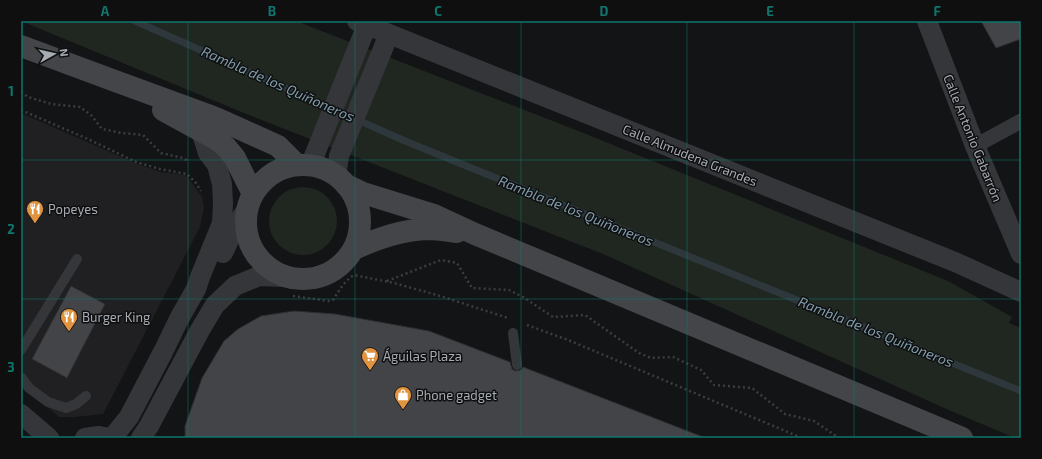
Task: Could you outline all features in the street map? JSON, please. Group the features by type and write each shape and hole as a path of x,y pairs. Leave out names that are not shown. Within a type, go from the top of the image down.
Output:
{"main road":[{"path":"21,46 208,115 278,146 303,165"},
{"path":"107,78 216,139 226,147 235,158 250,201"},
{"path":"341,181 355,200 359,216 359,234 354,249 343,263 333,271 315,279 296,280 288,287 261,262 253,252 249,243 246,233 245,220 250,201 260,184 279,170 287,167 303,165 324,169 341,181 363,193 434,215 475,234 962,438"},
{"path":"354,249 374,240 400,232 430,229 475,234"}],"street":[{"name":"Calle Antonio Gabarrón","path":"927,21 976,146 1021,254"},
{"path":"303,165 327,124 334,106 375,26"},
{"path":"341,181 339,156 356,115 375,26"},
{"name":"Calle Almudena Grandes","path":"375,26 955,262 1021,292"},
{"path":"976,146 1021,121"},
{"path":"85,438 99,436 111,438 129,417 196,289 222,223 222,184 217,165 208,153 201,131"},
{"path":"196,289 207,282 250,201"},
{"path":"141,438 215,305 234,286 259,276 288,287"},
{"path":"21,414 49,438"}],"lane":[{"path":"21,350 77,259"},
{"path":"512,334 517,365"},
{"path":"21,377 29,388 48,402 66,408 76,404 86,396"}],"path":[{"path":"21,92 28,97 51,104 80,107 91,115 102,129 143,136 162,153 183,158 193,164"},
{"path":"21,110 136,162 160,169 187,174 196,183 204,197"},
{"path":"385,281 441,260 457,263 472,288 509,290 523,296 553,317 585,315 639,353 651,358 673,357 701,370 714,385 752,388 785,414 814,421 839,438"},
{"path":"288,287 328,301 333,300 348,279 354,275 385,281 437,295 514,320"},
{"path":"521,322 568,340 802,438"}],"shaded area":[{"path":"21,21 296,21 586,134 948,281 1012,317 1009,323 1021,328 1021,438 1015,438 951,411 603,254 244,113"},
{"path":"21,113 135,163 161,172 186,175 202,197 204,207 200,227 103,414 59,417 21,384"},
{"path":"303,187 316,190 327,197 334,208 337,221 334,234 327,245 316,252 303,255 290,252 279,245 272,234 269,221 272,208 279,197 290,190"}],"building":[{"path":"981,21 1021,21 1021,39 996,48"},
{"name":"Burger King","path":"71,286 105,304 67,378 32,359"},
{"name":"Águilas Plaza","path":"294,311 335,314 429,331 510,362 512,369 515,371 521,370 523,367 703,438 185,438 185,426 202,378 224,341 238,329 261,316"}],"waterway":[{"name":"Rambla de los Quiñoneros","path":"135,21 405,141 1021,391"}],"place":[{"name":"Popeyes","path":"35,224"},
{"name":"Burger King","path":"69,332"},
{"name":"Águilas Plaza","path":"370,371"},
{"name":"Phone gadget","path":"403,410"}]}
